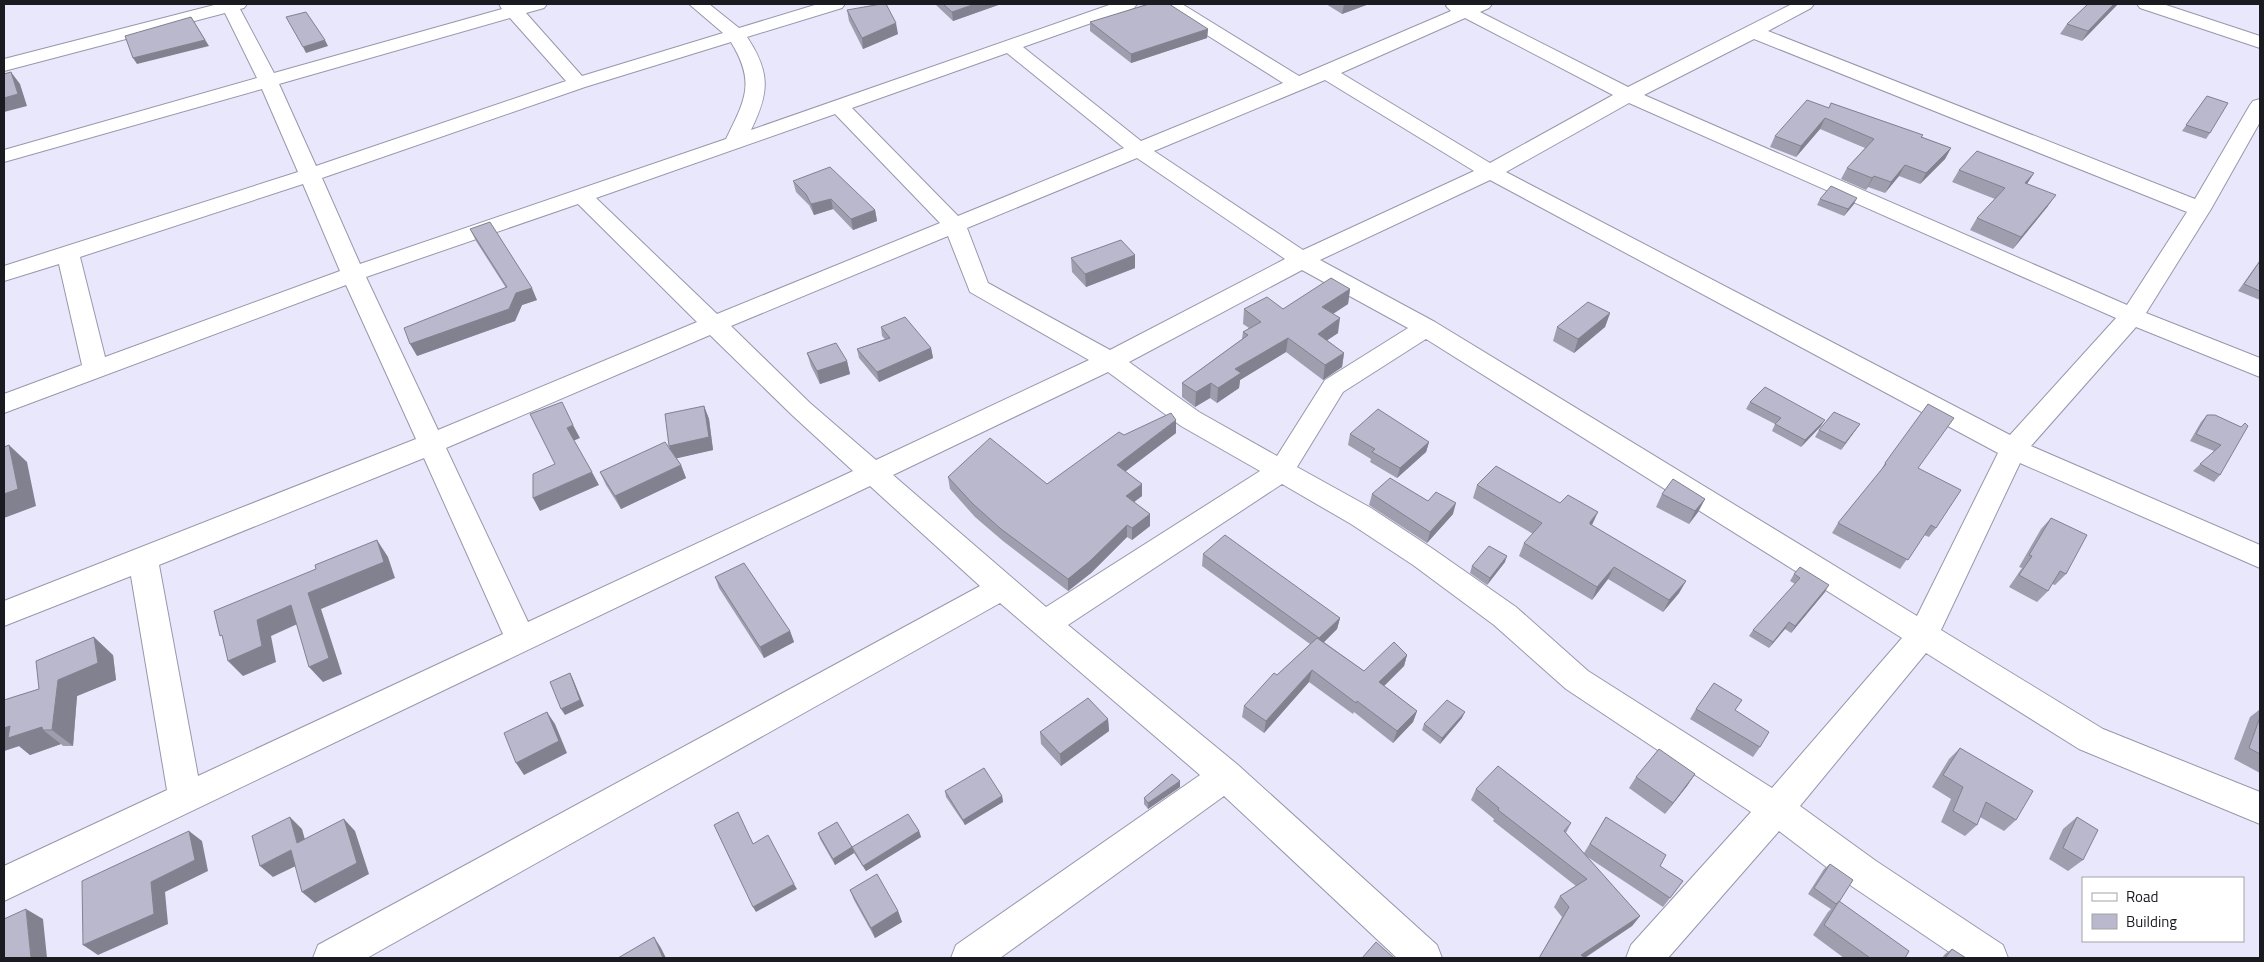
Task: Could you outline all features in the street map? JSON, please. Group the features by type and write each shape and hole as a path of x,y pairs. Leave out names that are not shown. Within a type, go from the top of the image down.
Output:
{"street":[{"path":"4,156 268,80 511,7 538,4"},
{"path":"698,4 735,34 750,61 757,87 735,143"},
{"path":"4,274 309,175 578,83 836,4"},
{"path":"4,404 352,274 735,143 1128,4"},
{"path":"1170,4 1298,84"},
{"path":"4,884 1110,361 1302,260 1490,172 1628,95 1804,4"},
{"path":"2146,4 2260,42"},
{"path":"5,59 232,5 268,80 352,274 522,640"},
{"path":"4,614 431,444 712,325 1298,84 1466,6 1628,95 2132,316 2260,368"},
{"path":"511,7 578,83"},
{"path":"1753,32 2200,209"},
{"path":"1010,46 1139,150 1302,260 1426,328 2091,739 2260,808"},
{"path":"1326,72 1490,172 2014,450 2260,557"},
{"path":"1644,958 1776,809 1923,635 2014,450 2132,316 2200,209 2260,105"},
{"path":"838,106 955,226 978,288 1110,361 1190,419 1361,516 1423,556 1505,616 1578,680 1776,809 1863,873 1990,958"},
{"path":"581,195 712,325 801,409 1002,588 1226,776 1424,958"},
{"path":"68,253 96,370"},
{"path":"1044,624 1281,471 1334,386 1426,328"},
{"path":"143,558 186,798"},
{"path":"332,958 1002,588"},
{"path":"970,958 1226,776"}],"building":[{"path":"886,4 896,23 862,38 847,10"},
{"path":"943,4 975,4 952,12"},
{"path":"1149,4 1169,4 1208,29 1131,54 1090,22"},
{"path":"2088,4 2114,4 2088,31 2067,24"},
{"path":"306,12 325,40 303,47 286,17"},
{"path":"191,17 205,40 133,58 125,36"},
{"path":"11,72 18,94 4,98 4,74"},
{"path":"2207,96 2228,103 2210,133 2186,125"},
{"path":"1807,100 1829,108 1831,103 1923,135 1921,137 1951,148 1926,173 1905,165 1891,182 1874,176 1872,178 1847,168 1874,139 1825,118 1801,146 1775,136"},
{"path":"1977,151 2034,173 2025,183 2056,195 2021,237 1977,218 2005,188 1959,170"},
{"path":"830,167 875,210 851,219 831,199 811,204 806,194 793,181"},
{"path":"1831,186 1857,198 1848,209 1820,199"},
{"path":"490,222 532,288 516,293 509,309 410,344 404,328 507,287 470,229"},
{"path":"1121,240 1135,255 1085,274 1071,258"},
{"path":"2260,261 2260,291 2244,284"},
{"path":"1331,278 1350,289 1322,307 1340,318 1318,334 1344,353 1325,365 1288,338 1235,369 1241,373 1218,388 1211,383 1196,392 1182,383 1248,335 1243,332 1261,322 1244,309 1267,297 1283,309"},
{"path":"1588,302 1610,313 1578,339 1557,327"},
{"path":"905,317 931,348 877,372 857,349 890,338 881,327"},
{"path":"836,343 847,361 817,371 807,353"},
{"path":"1765,387 1825,420 1805,440 1775,424 1781,418 1750,402"},
{"path":"562,402 573,425 567,428 592,472 533,498 533,474 555,464 530,414"},
{"path":"1928,404 1954,418 1918,468 1961,490 1936,528 1931,525 1908,560 1838,523 1886,464"},
{"path":"704,406 709,437 669,446 665,414"},
{"path":"1378,409 1429,442 1400,468 1372,452 1375,449 1350,434"},
{"path":"1834,412 1860,424 1845,443 1819,430"},
{"path":"1171,413 1176,420 1117,465 1142,484 1126,496 1150,514 1132,528 1127,525 1090,561 1068,579 1001,529 973,504 948,477 990,438 1047,484 1119,432 1124,435"},
{"path":"2207,415 2215,415 2241,427 2245,423 2248,426 2220,475 2200,464 2221,445 2196,434"},
{"path":"665,442 681,465 615,496 600,472"},
{"path":"9,445 18,489 4,494 4,447"},
{"path":"1496,466 1560,503 1568,495 1598,512 1590,524 1686,581 1669,600 1614,567 1597,587 1524,543 1542,523 1477,485"},
{"path":"1390,478 1428,501 1436,492 1456,503 1430,532 1372,494"},
{"path":"1673,479 1705,499 1695,511 1662,494"},
{"path":"2051,518 2087,535 2066,574 2060,571 2048,591 2019,575 2032,556 2029,555"},
{"path":"1225,535 1340,618 1319,638 1203,554"},
{"path":"377,540 384,562 308,593 329,658 309,667 291,605 257,620 262,646 228,661 214,611 316,569 315,565"},
{"path":"1489,546 1507,556 1490,578 1472,566"},
{"path":"744,563 790,631 760,647 715,577"},
{"path":"1800,567 1829,585 1795,626 1789,622 1773,642 1753,630 1800,578 1794,574"},
{"path":"94,637 98,663 58,680 52,730 43,730 42,727 8,738 10,726 4,728 4,700 39,689 36,661"},
{"path":"1317,638 1364,671 1394,642 1407,655 1379,682 1417,711 1397,731 1312,670 1266,721 1244,706 1274,673 1277,675"},
{"path":"570,673 580,700 561,709 550,682"},
{"path":"1714,683 1742,700 1735,710 1769,732 1760,747 1696,709"},
{"path":"1088,698 1108,719 1060,754 1040,732"},
{"path":"1447,700 1465,712 1442,738 1424,724"},
{"path":"547,712 559,741 516,763 504,733"},
{"path":"2260,717 2260,754 2249,748"},
{"path":"1960,748 2033,791 2016,820 1986,802 1977,825 1953,811 1963,787 1943,775"},
{"path":"1659,749 1695,774 1673,803 1636,777"},
{"path":"1498,766 1571,823 1564,831 1640,916 1581,955 1585,958 1539,958 1569,907 1560,896 1587,879 1498,810 1499,808 1476,789"},
{"path":"984,768 1002,796 963,820 945,791"},
{"path":"1172,774 1180,781 1148,803 1144,798"},
{"path":"738,812 753,844 768,835 794,884 753,907 714,825"},
{"path":"908,814 919,831 863,866 852,847"},
{"path":"290,817 297,843 344,819 357,863 302,892 291,850 260,866 252,836"},
{"path":"1606,817 1666,855 1660,866 1683,881 1670,898 1590,844"},
{"path":"2077,817 2098,830 2083,860 2063,848"},
{"path":"837,822 852,847 833,859 818,833"},
{"path":"189,831 195,860 151,882 154,914 83,945 82,881"},
{"path":"1830,864 1853,880 1836,904 1814,888"},
{"path":"877,874 898,911 871,928 850,890"},
{"path":"1839,901 1909,951 1905,958 1870,958 1824,925"},
{"path":"26,909 31,958 4,958 4,919"},
{"path":"654,937 663,958 618,958"},
{"path":"1376,942 1394,958 1362,958"},
{"path":"1952,949 1966,958 1945,958"}]}
